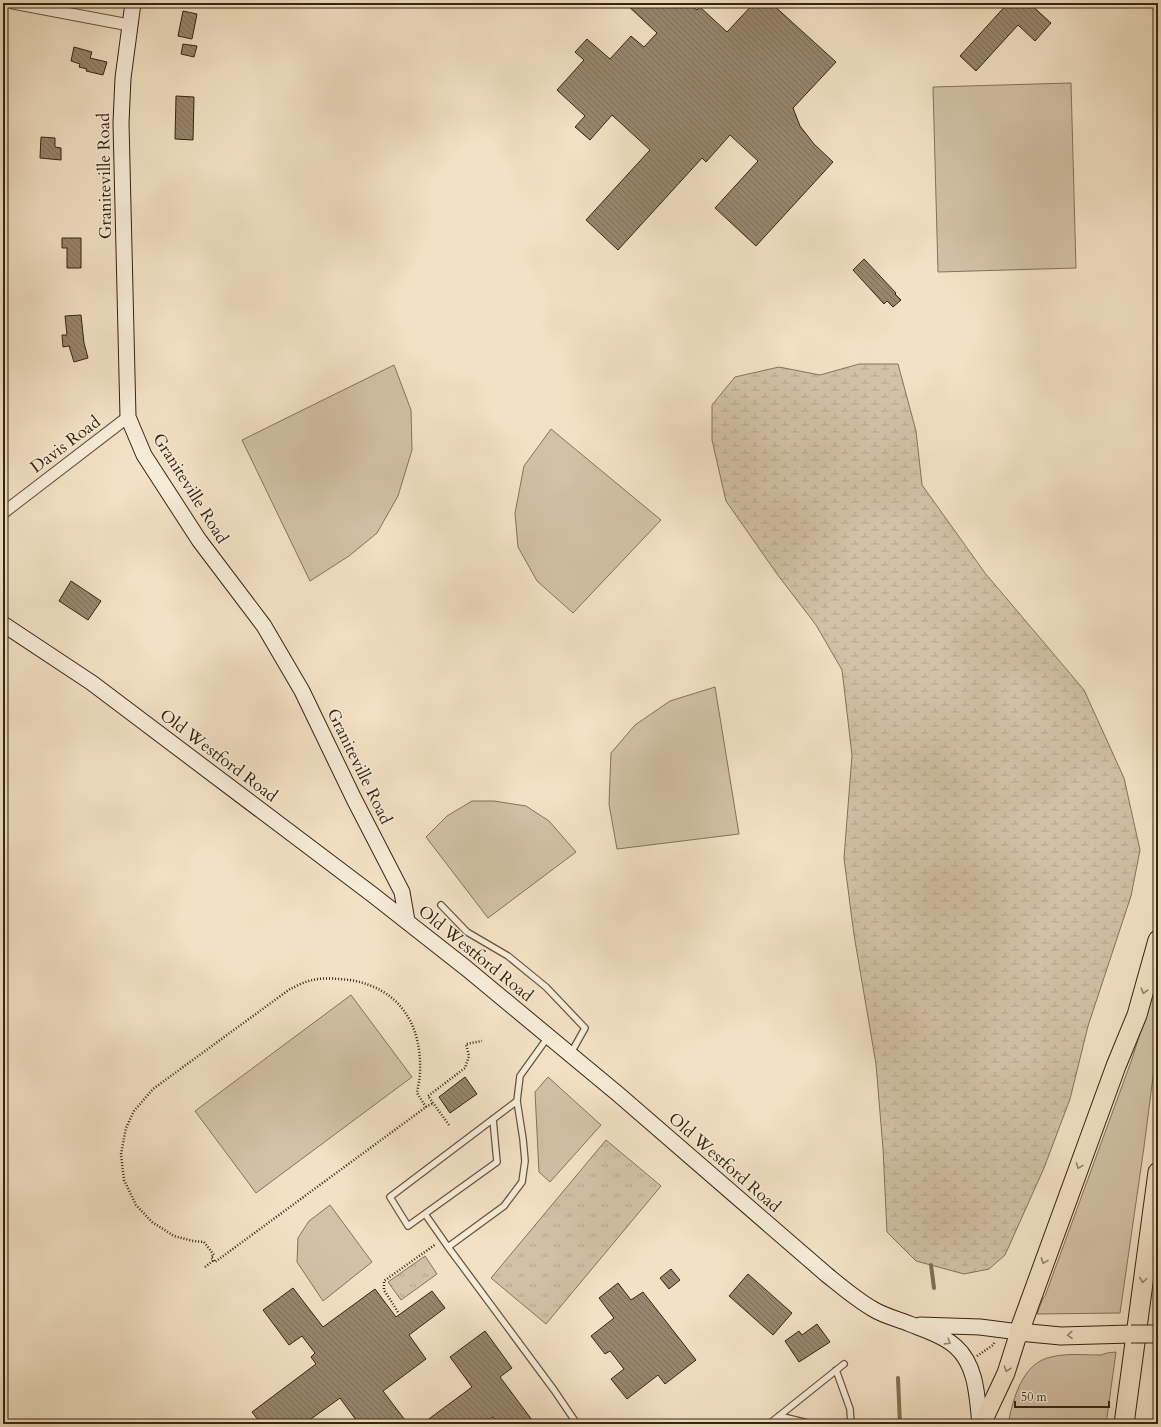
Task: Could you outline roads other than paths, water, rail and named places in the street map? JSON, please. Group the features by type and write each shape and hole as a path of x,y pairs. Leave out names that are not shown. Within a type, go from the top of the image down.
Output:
{"highway":[{"path":"1019,1332 1116,1066 1137,1015 1158,940"},
{"path":"1124,1424 1158,1172"}],"main road":[{"name":"Graniteville Road","path":"132,3 123,78 121,123 128,417 144,456 199,540 264,626 302,691 354,799 402,892 407,921"},
{"name":"Old Westford Road","path":"3,624 92,683 407,921 549,1035 827,1275 873,1310 938,1336 955,1347 963,1355 974,1381 981,1424"},
{"name":"Old Westford Road","path":"913,1325 973,1326 1019,1332"},
{"path":"981,1424 1006,1373 1019,1332 1061,1336 1158,1334"}],"street":[{"path":"13,3 129,25"},
{"name":"Davis Road","path":"3,513 128,417"}],"lane":[{"path":"441,905 467,932 508,956 546,987 585,1028 570,1053"},
{"path":"448,1247 504,1206 522,1182 525,1161 517,1101 520,1076 549,1035"},
{"path":"493,1119 497,1162 408,1226 390,1197 493,1119 517,1101"},
{"path":"425,1214 554,1390 577,1424"},
{"path":"770,1424 844,1364"},
{"path":"836,1370 850,1409 850,1424"},
{"path":"779,1416 812,1424"}],"waterway":[{"path":"931,1265 934,1288"},
{"path":"898,1378 900,1424"}]}
